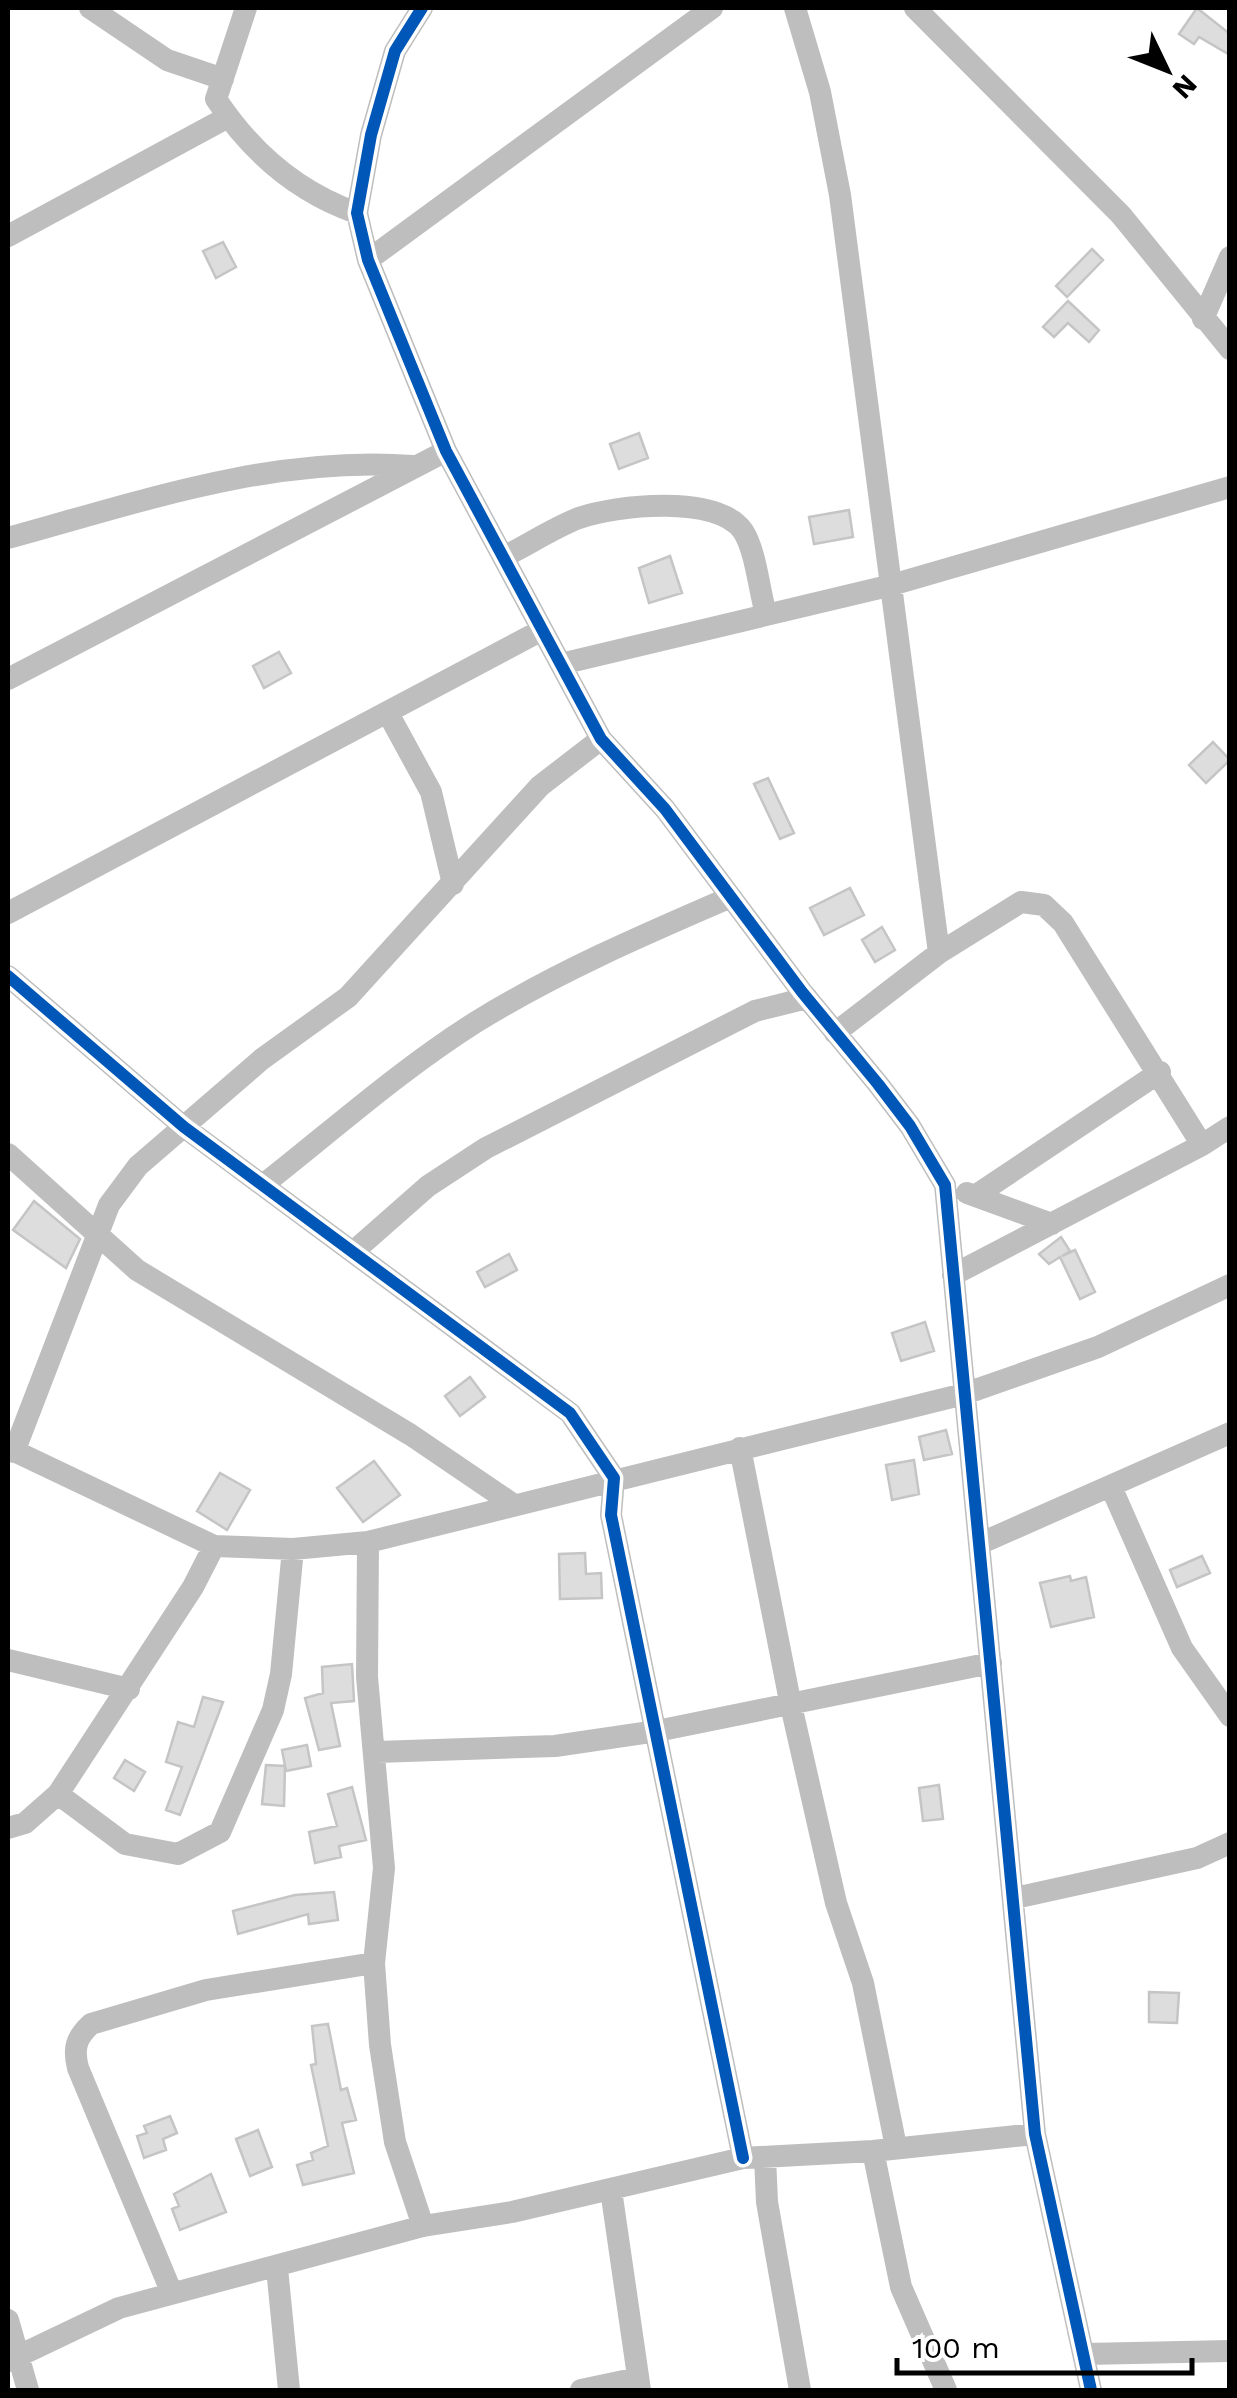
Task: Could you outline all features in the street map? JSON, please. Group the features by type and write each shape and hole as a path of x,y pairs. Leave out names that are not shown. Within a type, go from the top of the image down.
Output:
{"street":[{"path":"90,8 168,60 223,80"},
{"path":"246,8 216,100 284,176 330,204 357,214"},
{"path":"422,8 395,51 370,136 357,214 368,260 446,451 601,739 665,809 807,998 910,1126 945,1185 1016,1898 1035,2134 1091,2390"},
{"path":"368,260 712,8"},
{"path":"795,8 820,92 840,196 939,953"},
{"path":"915,8 1122,215 1230,349"},
{"path":"8,236 228,117"},
{"path":"1203,319 1230,257"},
{"path":"8,678 446,451"},
{"path":"8,538 232,479 340,464 413,466"},
{"path":"561,664 888,586 1230,486"},
{"path":"503,558 577,519 608,510 681,505 725,516 743,532 766,614"},
{"path":"8,914 389,715 542,630"},
{"path":"389,715 431,792 453,884"},
{"path":"601,739 540,786 348,997 262,1059 138,1166 109,1205 95,1236 11,1450 214,1546 293,1550 368,1542 964,1394 1098,1347 1230,1286"},
{"path":"263,1186 366,1102 476,1023 579,962 730,897"},
{"path":"835,1032 939,953 1021,902 1044,905 1062,923 1160,1072 1202,1146"},
{"path":"8,976 184,1127 570,1412 614,1478 611,1515 767,2202 800,2390"},
{"path":"353,1252 428,1186 486,1148 755,1011 807,998"},
{"path":"975,1196 1160,1072"},
{"path":"953,1275 1202,1146 1230,1127"},
{"path":"8,1154 137,1270 411,1436 514,1505"},
{"path":"945,1185 1052,1224"},
{"path":"979,1544 1112,1489 1230,1433"},
{"path":"740,1448 790,1701 836,1903 863,1983 901,2287 946,2390"},
{"path":"1112,1489 1182,1648 1230,1716"},
{"path":"368,1542 367,1677 377,1752 384,1868 374,1963 388,2111 423,2226"},
{"path":"8,1828 25,1822 58,1794 129,1689 214,1546"},
{"path":"58,1794 126,1844 178,1854 220,1832 273,1710 281,1674 293,1550"},
{"path":"8,1660 129,1689"},
{"path":"377,1752 555,1746 657,1731 991,1662"},
{"path":"1016,1898 1196,1858 1230,1844"},
{"path":"171,2291 78,2068 74,2050 80,2034 91,2024 206,1990 374,1963"},
{"path":"13,2359 119,2308 171,2291 277,2268 423,2226 611,2190 754,2157 1035,2134"},
{"path":"581,2390 639,2384 611,2190"},
{"path":"277,2268 289,2390"},
{"path":"8,2320 13,2359 28,2390"},
{"path":"1085,2354 1230,2351"}],"building":[{"path":"1197,8 1230,34 1230,55 1199,37 1194,44 1179,34"},
{"path":"223,242 236,267 216,278 203,251"},
{"path":"1092,249 1103,260 1067,297 1056,286"},
{"path":"1068,301 1099,330 1089,342 1068,323 1054,337 1043,327"},
{"path":"639,433 648,458 619,469 610,444"},
{"path":"849,510 853,537 814,544 809,517"},
{"path":"670,556 682,593 649,603 639,568"},
{"path":"279,652 291,673 264,688 253,666"},
{"path":"1213,742 1230,760 1206,783 1189,765"},
{"path":"768,778 794,833 780,839 754,784"},
{"path":"850,888 864,915 824,935 810,908"},
{"path":"882,927 895,950 875,962 862,940"},
{"path":"34,1201 80,1239 66,1268 13,1230"},
{"path":"1061,1237 1070,1251 1062,1256 1075,1250 1095,1292 1080,1299 1060,1257 1049,1264 1039,1254"},
{"path":"509,1254 517,1270 485,1287 477,1272"},
{"path":"925,1322 934,1351 901,1361 892,1333"},
{"path":"470,1377 485,1397 460,1416 445,1396"},
{"path":"946,1430 952,1454 924,1460 919,1437"},
{"path":"914,1460 919,1494 892,1500 886,1465"},
{"path":"374,1461 400,1495 363,1522 337,1488"},
{"path":"220,1473 250,1490 227,1530 197,1511"},
{"path":"585,1553 586,1574 601,1573 602,1598 560,1599 559,1554"},
{"path":"1202,1556 1210,1573 1177,1587 1170,1570"},
{"path":"1070,1576 1071,1581 1086,1577 1094,1617 1051,1627 1040,1583"},
{"path":"352,1664 354,1701 331,1703 340,1746 319,1750 305,1698 323,1693 322,1667"},
{"path":"203,1697 223,1702 180,1815 166,1810 182,1767 166,1762 178,1722 194,1727"},
{"path":"307,1745 311,1766 286,1771 282,1750"},
{"path":"125,1760 145,1772 134,1791 114,1778"},
{"path":"266,1765 285,1766 284,1806 262,1804"},
{"path":"939,1785 943,1819 923,1821 919,1788"},
{"path":"352,1787 366,1840 339,1846 341,1857 315,1863 309,1832 337,1826 328,1794"},
{"path":"334,1892 338,1920 309,1924 308,1914 238,1934 233,1911 295,1895"},
{"path":"1149,1992 1179,1993 1177,2023 1149,2022"},
{"path":"328,2024 341,2090 347,2088 356,2120 342,2123 354,2173 303,2185 297,2165 313,2160 311,2153 328,2146 311,2065 316,2064 312,2026"},
{"path":"170,2116 177,2133 163,2139 166,2150 144,2158 137,2136 147,2133 144,2126"},
{"path":"258,2130 272,2167 250,2176 236,2139"},
{"path":"211,2174 226,2212 180,2230 172,2209 179,2206 174,2194"}],"cycle path":[{"path":"422,8 395,51 371,135 357,213 368,260 446,451 601,739 665,809 802,992 878,1084 910,1126 945,1185 1035,2134 1091,2390"},
{"path":"8,976 184,1127 570,1413 614,1478 611,1515 743,2158"}]}
